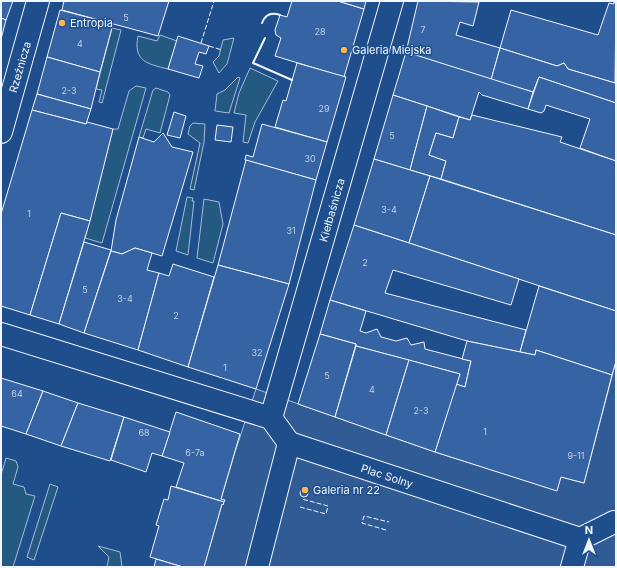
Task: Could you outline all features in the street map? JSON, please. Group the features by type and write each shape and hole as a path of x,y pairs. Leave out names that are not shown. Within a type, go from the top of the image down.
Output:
{"street":[{"name":"Rzeźnicza","path":"1,132 38,1"},
{"name":"Kiełbaśnicza","path":"271,418 392,1"},
{"path":"1,334 271,418 289,443 257,567"},
{"name":"Plac Solny","path":"289,443 580,539"},
{"path":"572,567 580,539 615,519"}],"shaded area":[{"path":"112,28 121,30 102,103 99,102 102,90 96,89"},
{"path":"160,35 177,41 168,69 143,60 138,51 138,36 157,41"},
{"path":"234,38 227,64 219,73 213,62 219,56 223,40"},
{"path":"250,68 278,81 255,122 248,143 243,142 246,115 234,113 239,93"},
{"path":"238,77 240,78 229,113 215,111 217,94 225,90"},
{"path":"136,86 146,88 102,243 85,238 113,129 118,129 129,91"},
{"path":"156,88 168,92 170,95 160,133 146,129 143,138 139,137 153,90"},
{"path":"193,123 205,124 204,142 194,190 190,189 200,143 188,134 190,126"},
{"path":"187,197 193,198 192,201 194,201 188,255 176,251"},
{"path":"204,199 219,202 223,224 213,263 197,258"},
{"path":"616,361 616,567 204,567 222,504 224,502 224,500 221,499 256,389 435,452 556,490 561,477 584,483"},
{"path":"6,458 16,461 18,467 13,484 24,487 26,494 35,496 13,567 1,567 1,475"},
{"path":"50,484 58,487 34,560 27,557"},
{"path":"98,546 120,552 122,567 107,567 109,557"}],"building":[{"path":"1,1 13,1 6,20 1,18"},
{"path":"64,1 169,1 158,36 62,10"},
{"path":"292,1 338,1 364,9 344,77 275,56 281,38 276,35 275,30 280,15 287,17"},
{"path":"338,1 366,1 364,9"},
{"path":"418,1 479,2 473,26 460,22 456,35 500,48 491,80 406,52"},
{"path":"614,2 616,3 615,83 568,69 564,63 557,66 500,48 511,10 598,35 609,3 614,4"},
{"path":"60,10 113,24 100,72 47,57"},
{"path":"1,18 6,20 1,39"},
{"path":"178,36 209,46 206,54 199,52 195,64 203,66 199,78 168,69"},
{"path":"500,48 557,66 564,63 568,69 615,83 616,79 616,103 539,77 533,92 491,80"},
{"path":"406,52 533,92 528,109 482,95 479,92 470,120 393,95"},
{"path":"47,57 100,72 91,109 37,94"},
{"path":"297,63 346,77 327,142 275,127 283,100 286,101"},
{"path":"539,77 616,103 616,161 580,148 590,119 546,105 544,111 541,113 528,109"},
{"path":"37,94 91,109 86,124 32,110"},
{"path":"393,95 427,106 410,170 374,159"},
{"path":"427,106 459,117 453,138 436,133 429,155 446,161 441,179 410,170"},
{"path":"32,110 86,124 87,122 113,129 90,221 61,213 30,315 1,306 1,214"},
{"path":"174,112 186,116 180,138 167,135"},
{"path":"472,115 562,137 560,142 616,161 616,235 441,179 446,161 429,155 436,133 453,138 459,117 470,120"},
{"path":"262,124 327,142 316,180 245,160 246,155 253,157"},
{"path":"217,125 233,127 231,142 215,140"},
{"path":"163,133 172,147 193,152 162,256 135,248 122,254 111,251 116,220 139,137 154,142"},
{"path":"374,159 430,176 409,243 354,225"},
{"path":"246,160 316,180 289,284 218,265"},
{"path":"430,176 616,235 616,311 409,243"},
{"path":"61,213 90,221 59,324 30,315"},
{"path":"354,225 519,279 511,305 393,270 385,293 526,330 520,352 467,341 330,300"},
{"path":"84,242 111,250 84,333 59,324"},
{"path":"135,248 152,253 147,270 159,273 138,350 84,333 111,251 122,254"},
{"path":"173,264 214,277 188,367 138,350 159,273 169,276"},
{"path":"218,265 289,284 256,389 188,367"},
{"path":"539,286 616,311 616,361 612,375 536,350 535,355 520,352"},
{"path":"330,300 366,311 360,331 366,333 377,329 381,337 396,341 407,338 411,345 424,342 425,349 471,361 465,387 456,384 460,374 356,346 356,344 320,334"},
{"path":"320,334 356,344 335,417 298,404"},
{"path":"467,341 535,355 536,350 612,375 584,483 561,477 557,491 435,452 456,384 465,387 471,361 462,359"},
{"path":"356,346 409,360 386,435 335,417"},
{"path":"409,360 460,374 435,452 386,435"},
{"path":"1,378 43,391 26,434 1,426"},
{"path":"43,391 78,403 61,446 26,434"},
{"path":"78,403 124,417 110,461 61,446"},
{"path":"176,412 240,434 221,499 225,500 224,502 176,487 184,463 162,456"},
{"path":"124,417 170,432 162,456 152,453 146,472 111,460"},
{"path":"171,486 224,502 223,505 222,504 204,567 183,567 150,557 159,526 156,525 164,499 168,500"},
{"path":"304,489 307,490 307,496 304,497 301,496 300,493 301,490"},
{"path":"156,559 183,567 154,567"}],"fence":[{"path":"201,43 214,1"},
{"path":"209,46 222,50"},
{"path":"300,507 326,514 328,506 302,499"},
{"path":"386,530 362,523 364,516 389,522"}],"wall":[{"path":"262,23 269,15 280,15"},
{"path":"265,38 253,63 292,80"}],"place":[{"name":"Entropia","path":"62,23"},
{"name":"Galeria Miejska","path":"344,50"},
{"name":"Galeria nr 22","path":"305,490"}]}
